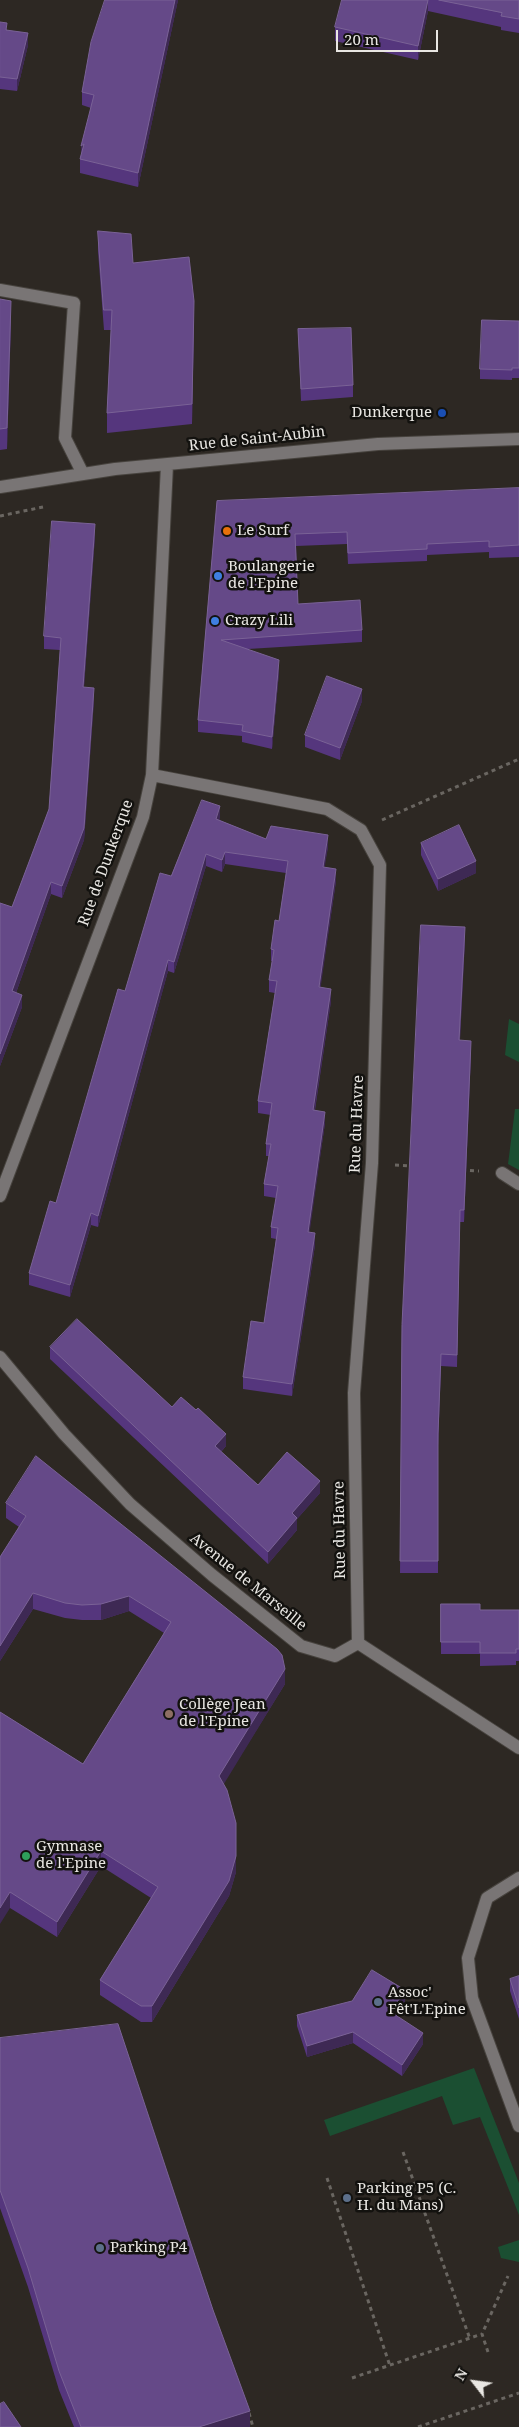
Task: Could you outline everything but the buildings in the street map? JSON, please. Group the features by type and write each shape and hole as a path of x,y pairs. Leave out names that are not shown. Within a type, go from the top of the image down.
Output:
{"street":[{"path":"0,290 74,304 65,438 83,474"},
{"name":"Rue de Saint-Aubin","path":"0,487 83,474 378,444 519,439"},
{"name":"Rue de Dunkerque","path":"0,1196 143,817 152,775 167,465"},
{"path":"152,775 327,809 361,830"},
{"name":"Rue du Havre","path":"358,1642 354,1393 372,1163 380,866 361,830"},
{"path":"502,1173 519,1184"},
{"name":"Avenue de Marseille","path":"0,1357 64,1434 130,1504 219,1581 301,1646 335,1656 358,1642"},
{"path":"358,1642 519,1748"},
{"path":"519,1878 487,1898 468,1958 472,1998 519,2126"}],"path":[{"path":"361,830 519,759"},
{"path":"372,1163 422,1167"},
{"path":"452,1169 502,1173"},
{"path":"403,2152 470,2339"},
{"path":"327,2178 390,2366"},
{"path":"488,2352 482,2334 508,2276"},
{"path":"352,2378 482,2334"},
{"path":"418,2427 519,2393"},
{"path":"241,2410 250,2413 253,2427"}],"green space":[{"path":"509,1019 519,1024 519,1062 505,1055"},
{"path":"515,1109 519,1109 519,1170 508,1164"},
{"path":"474,2068 519,2183 519,2215 480,2117 453,2125 442,2096 330,2136 324,2120"},
{"path":"519,2240 519,2262 501,2258 498,2247"}],"place":[{"name":"Dunkerque","path":"442,413"},
{"name":"Le Surf","path":"227,531"},
{"name":"Boulangerie de l'Epine","path":"218,576"},
{"name":"Crazy Lili","path":"215,621"},
{"name":"Collège Jean de l'Epine","path":"169,1714"},
{"name":"Gymnase de l'Epine","path":"26,1856"},
{"name":"Assoc' Fêt'L'Epine","path":"378,2002"},
{"name":"Parking P5 (C. H. du Mans)","path":"347,2198"},
{"name":"Parking P4","path":"100,2248"}]}
